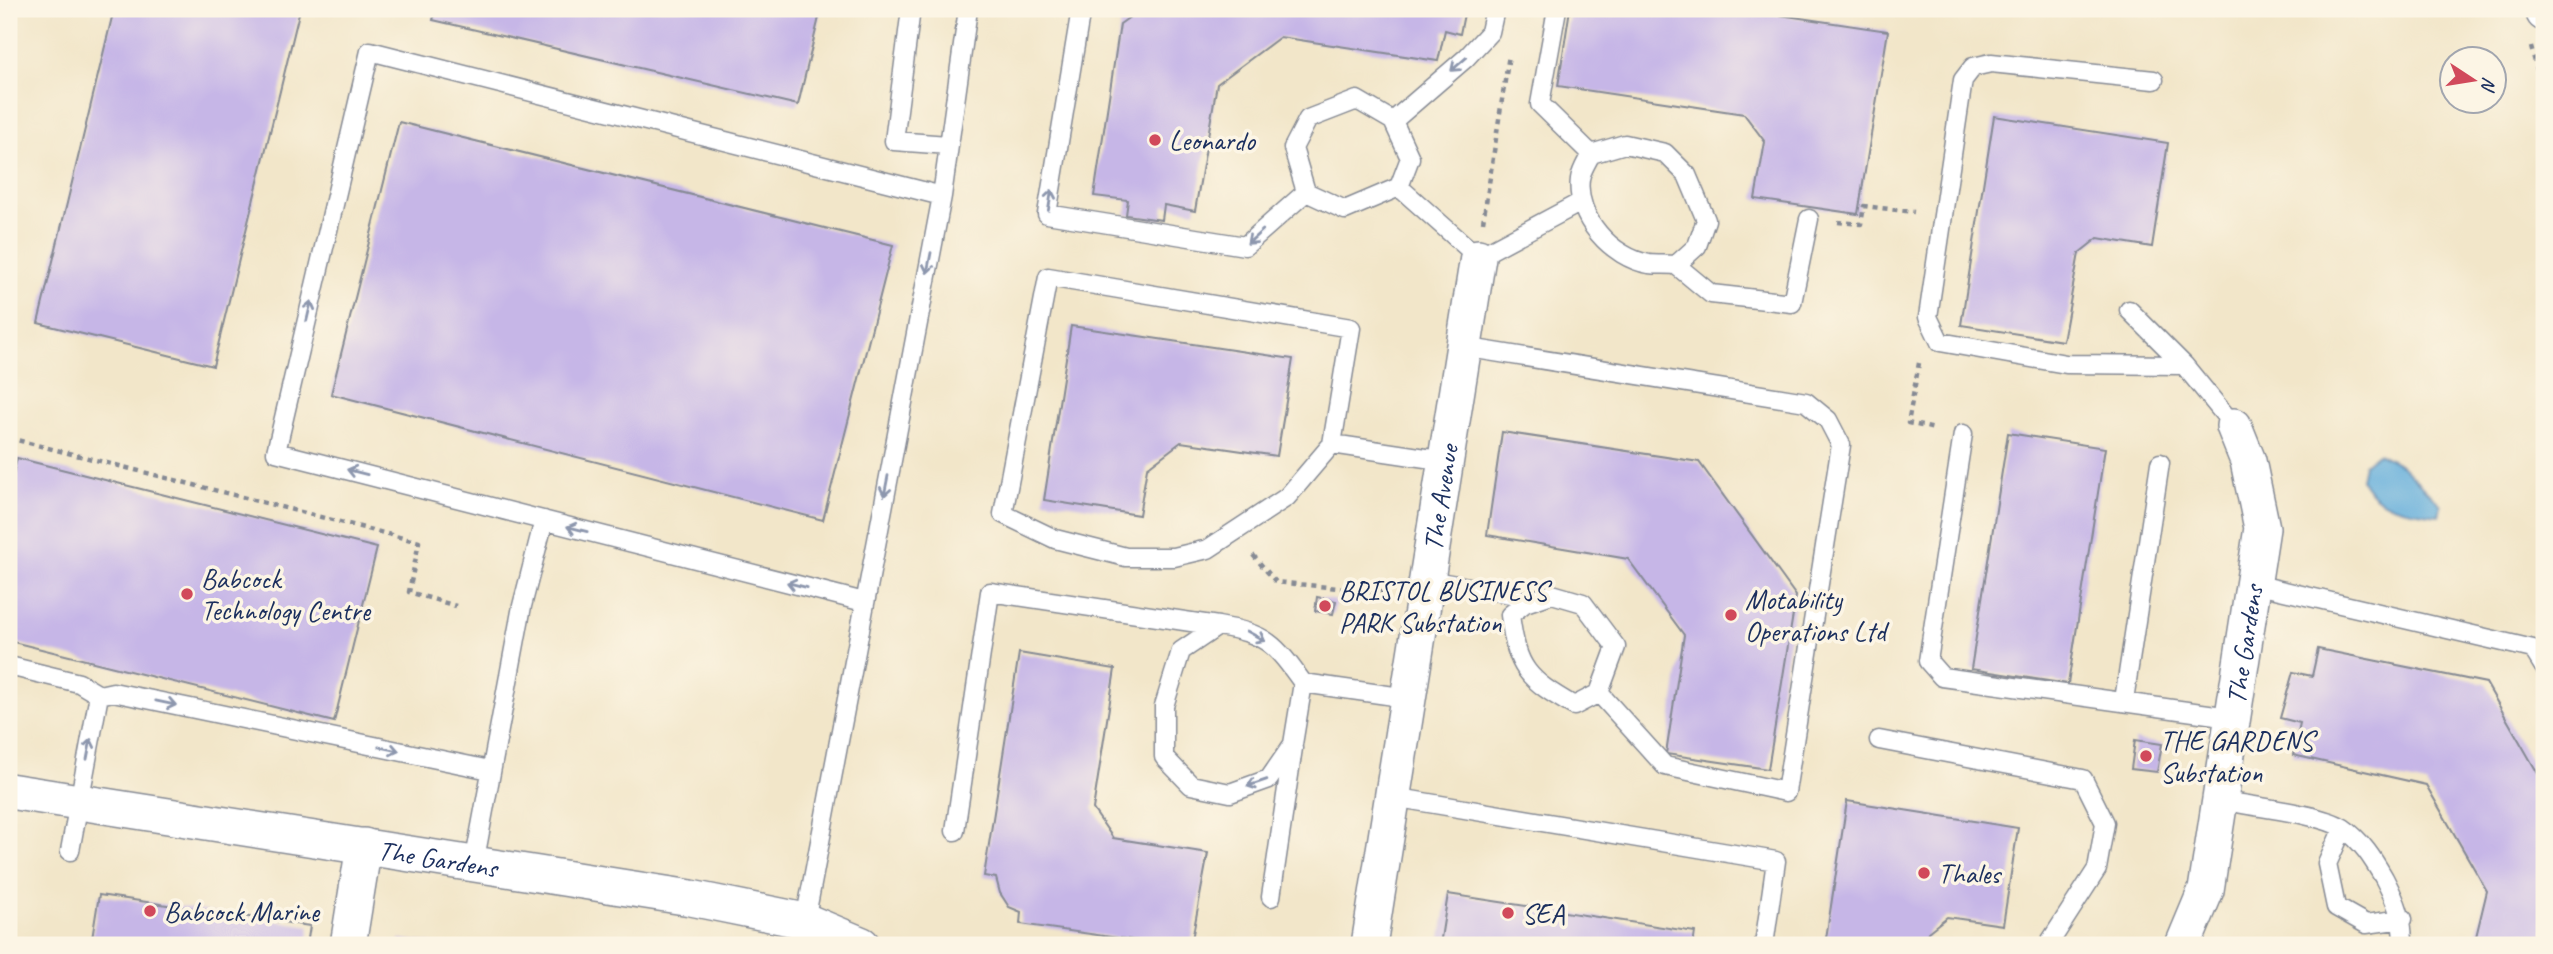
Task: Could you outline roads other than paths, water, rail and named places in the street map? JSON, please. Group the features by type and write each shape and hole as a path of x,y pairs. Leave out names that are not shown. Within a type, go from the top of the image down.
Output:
{"street":[{"name":"The Avenue","path":"1369,945 1478,257"},
{"name":"The Gardens","path":"2183,945 2206,890 2221,800 2230,717 2248,602 2255,584 2262,528 2248,461 2234,426"},
{"name":"The Gardens","path":"9,791 691,898 805,921 862,945"},
{"path":"348,945 364,846"}],"lane":[{"path":"911,9 894,141 948,145"},
{"path":"805,921 863,602 942,196 968,9"},
{"path":"1081,9 1047,214 1245,246 1306,192"},
{"path":"1393,121 1466,58 1490,32 1495,9"},
{"path":"1557,9 1540,104 1591,154"},
{"path":"863,602 276,452 370,51 942,196"},
{"path":"2154,80 1991,63 1973,67 1963,80 1928,317 1940,342 2066,364 2184,365"},
{"path":"1357,100 1393,121 1410,158 1399,187 1345,210 1306,192 1293,148 1308,119 1357,100"},
{"path":"1676,265 1697,246 1706,220 1687,175 1665,153 1625,144 1591,154 1580,177 1581,202 1597,234 1618,250 1647,264 1676,265 1711,294 1792,303 1809,219"},
{"path":"1399,187 1478,257 1581,202"},
{"path":"1048,277 1351,328 1332,444 1287,497 1235,534 1208,549 1174,557 1126,557 1055,539 1003,513 1048,277"},
{"path":"2129,310 2184,365 2234,426"},
{"path":"1463,347 1806,402 1828,419 1841,445 1786,792 1665,766 1599,693"},
{"path":"1963,434 1928,661 1942,677 2124,700 2230,717"},
{"path":"1332,444 1446,461"},
{"path":"2124,700 2160,463"},
{"path":"474,864 522,606 544,520"},
{"path":"2255,584 2533,649 2544,667"},
{"path":"1426,588 1511,594 1525,604"},
{"path":"955,831 990,592 1254,632 1282,653 1303,683 1271,897"},
{"path":"1552,594 1583,603 1616,647 1599,693 1574,706 1538,685 1515,653 1510,615 1525,604 1552,594"},
{"path":"1218,626 1181,651 1164,706 1164,757 1191,785 1230,793 1269,779 1293,744"},
{"path":"9,666 79,683 100,695 113,692 490,770"},
{"path":"1303,683 1408,698"},
{"path":"70,851 100,695"},
{"path":"1878,740 2083,779 2105,823 2096,870 2048,945"},
{"path":"1392,797 1776,861 1764,945"},
{"path":"2221,800 2343,828 2369,852 2403,919 2403,945"},
{"path":"2343,828 2327,864 2336,907 2366,924 2403,919"}],"water":[{"path":"2378,453 2401,465 2441,505 2439,515 2394,507 2368,489 2361,479 2364,464"}],"place":[{"name":"Leonardo","path":"1155,140"},
{"name":"Babcock Technology Centre","path":"187,594"},
{"name":"BRISTOL BUSINESS PARK Substation","path":"1325,606"},
{"name":"Motability Operations Ltd","path":"1731,615"},
{"name":"THE GARDENS Substation","path":"2146,756"},
{"name":"Thales","path":"1924,873"},
{"name":"Babcock Marine","path":"150,911"},
{"name":"SEA","path":"1508,913"}]}
